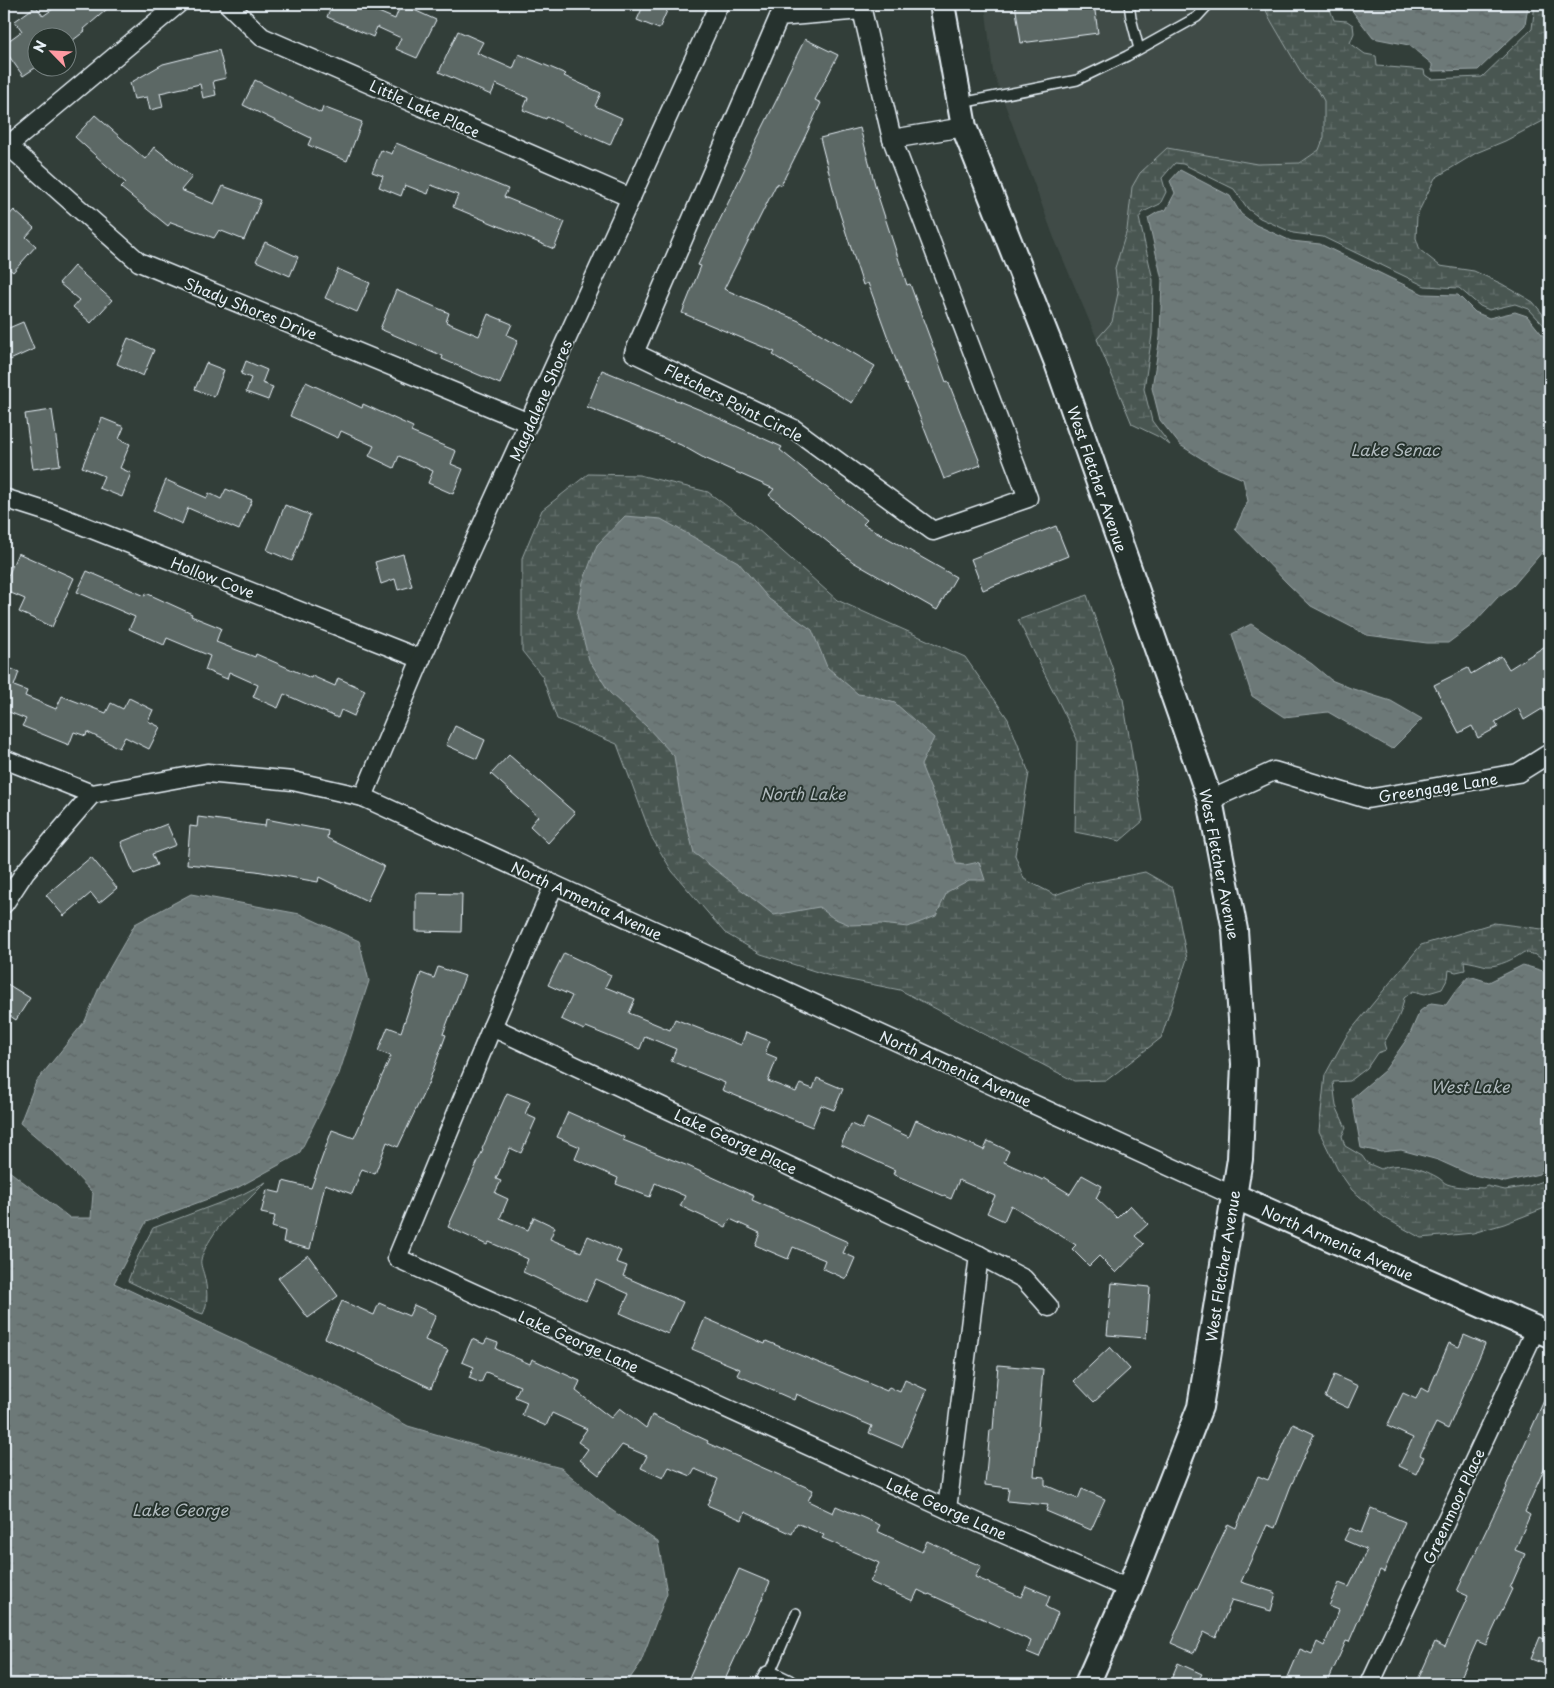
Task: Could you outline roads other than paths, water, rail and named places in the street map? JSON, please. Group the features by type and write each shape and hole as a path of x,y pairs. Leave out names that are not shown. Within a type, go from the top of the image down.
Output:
{"main road":[{"name":"West Fletcher Avenue","path":"942,4 964,126 1056,360 1210,800 1235,930 1243,1054 1240,1159 1200,1407 1129,1589 1088,1684"},
{"name":"North Armenia Avenue","path":"1234,1196 1543,1331"}],"street":[{"path":"5,146 178,4"},
{"name":"Little Lake Place","path":"228,4 262,37 631,198"},
{"name":"Magdalene Shores","path":"364,797 422,659 719,4"},
{"name":"Fletchers Point Circle","path":"862,10 892,139 1028,498 933,531 794,429 634,353 779,17 862,10"},
{"path":"892,139 964,126"},
{"name":"Shady Shores Drive","path":"5,146 139,262 529,423"},
{"name":"Hollow Cove","path":"4,498 51,514 422,659"},
{"name":"Greengage Lane","path":"1210,800 1274,771 1366,799 1518,774 1550,753"},
{"path":"4,759 92,794 26,872 4,904"},
{"name":"North Armenia Avenue","path":"92,794 207,772 293,781 364,797 1234,1196"},
{"name":"Lake George Lane","path":"554,885 492,1027 397,1258 1129,1589"},
{"name":"Lake George Place","path":"492,1027 979,1255 1024,1279 1049,1307"},
{"path":"947,1508 979,1255"},
{"name":"Greenmoor Place","path":"1370,1684 1543,1331"},
{"path":"766,1680 788,1684"}],"lane":[{"path":"1129,4 1139,49"},
{"path":"960,103 1077,80 1197,17 1208,4"},
{"path":"766,1680 796,1613"}],"water":[{"path":"1347,4 1526,4 1528,6 1525,25 1478,70 1432,71 1432,64 1409,45 1373,38"},
{"name":"Lake Senac","path":"1180,170 1230,196 1241,214 1256,225 1291,241 1320,244 1423,294 1458,295 1475,312 1489,318 1515,312 1527,316 1550,344 1549,544 1513,586 1498,597 1472,625 1448,643 1427,643 1367,635 1311,606 1235,529 1248,501 1243,479 1215,467 1180,445 1160,420 1152,388 1160,337 1162,280 1148,218 1166,210 1175,193 1170,181"},
{"name":"North Lake","path":"625,516 661,519 738,562 769,599 812,630 827,667 858,694 895,703 934,738 921,765 942,817 956,864 965,865 979,862 985,880 969,880 947,892 936,916 908,927 881,924 850,925 833,918 819,907 774,915 694,853 681,802 674,756 646,726 610,693 589,660 577,615 583,582 597,545"},
{"path":"1251,624 1312,664 1331,680 1391,701 1422,719 1392,749 1328,712 1284,717 1252,696 1232,634"},
{"name":"Lake George","path":"191,894 300,914 359,941 369,981 339,1074 299,1154 237,1188 146,1222 114,1283 341,1389 408,1426 561,1468 610,1509 658,1542 667,1593 640,1664 626,1684 4,1684 4,1167 70,1218 91,1218 93,1193 54,1152 20,1123 36,1082 85,1021 101,983 135,924"},
{"name":"West Lake","path":"1523,965 1543,971 1550,978 1550,1157 1539,1174 1505,1182 1469,1174 1438,1160 1401,1150 1381,1152 1361,1148 1352,1098 1385,1070 1409,1036 1420,1011 1431,1003 1446,1005 1469,976 1489,982"}]}
